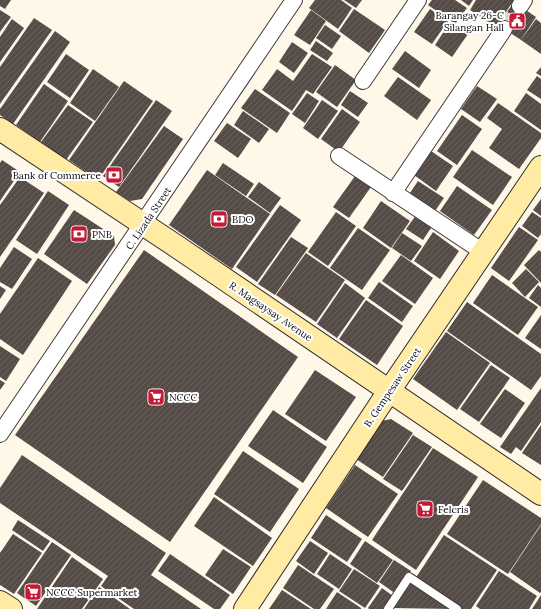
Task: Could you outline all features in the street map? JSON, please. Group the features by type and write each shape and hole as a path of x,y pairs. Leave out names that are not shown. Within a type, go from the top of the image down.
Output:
{"main road":[{"name":"R. Magsaysay Avenue","path":"0,129 143,224 541,494"},
{"name":"B. Gempesaw Street","path":"245,609 389,391 541,167"},
{"path":"0,602 11,609"}],"street":[{"name":"C. Lizada Street","path":"0,434 294,0"},
{"path":"363,81 418,0"},
{"path":"393,193 504,29"},
{"path":"339,156 483,252"}],"lane":[{"path":"388,609 409,577 457,609"}],"building":[{"path":"0,0 11,0 5,9 0,6"},
{"path":"315,0 341,0 352,8 338,29 309,8"},
{"path":"344,0 362,0 356,8"},
{"path":"432,0 455,0 467,8 455,24 428,5"},
{"path":"461,0 473,0 469,6"},
{"path":"476,0 514,0 496,27 470,10"},
{"name":"Barangay 26-C Silangan Hall","path":"514,2 536,17 521,40 498,25"},
{"path":"354,9 385,30 369,53 339,31"},
{"path":"430,9 448,21 432,44 414,32"},
{"path":"0,10 11,17 0,32"},
{"path":"311,10 326,21 310,45 294,35"},
{"path":"34,18 52,30 0,104 0,67"},
{"path":"12,19 24,28 0,62 0,37"},
{"path":"536,19 541,23 541,54 521,40"},
{"path":"450,22 468,34 452,57 435,45"},
{"path":"325,25 341,36 332,49 316,38"},
{"path":"55,31 70,42 13,124 0,115 0,109"},
{"path":"316,41 333,53 327,61 310,50"},
{"path":"292,42 308,53 294,73 279,62"},
{"path":"405,51 431,70 419,88 392,69"},
{"path":"66,54 89,70 70,98 47,82"},
{"path":"312,54 332,67 313,94 306,90 292,111 262,90 277,69 293,81"},
{"path":"335,65 356,80 337,107 316,92"},
{"path":"541,67 541,76 536,73"},
{"path":"93,69 119,87 95,121 70,103"},
{"path":"537,76 541,79 541,99 527,90"},
{"path":"398,77 431,100 417,120 384,96"},
{"path":"124,81 153,101 98,180 69,160"},
{"path":"44,84 68,101 40,142 16,125"},
{"path":"477,86 497,99 480,122 461,109"},
{"path":"255,89 290,113 277,133 241,108"},
{"path":"350,91 368,103 358,117 341,105"},
{"path":"307,93 319,101 305,123 292,114"},
{"path":"526,93 541,104 541,130 514,111"},
{"path":"156,100 172,111 119,187 103,176"},
{"path":"322,100 338,111 318,139 303,128"},
{"path":"498,103 541,133 541,138 519,169 489,148 502,129 487,118"},
{"path":"68,105 93,122 66,160 41,142"},
{"path":"342,109 360,122 339,152 321,139"},
{"path":"243,111 269,129 259,143 234,125"},
{"path":"462,115 482,129 457,165 437,151"},
{"path":"227,123 251,139 238,158 214,141"},
{"path":"164,126 183,139 142,199 130,201 116,192"},
{"path":"472,150 512,177 493,205 453,177"},
{"path":"431,151 453,166 436,191 414,175"},
{"path":"2,160 20,172 0,201 0,163"},
{"path":"223,163 254,184 246,196 215,175"},
{"name":"BDO","path":"207,170 270,214 232,269 169,225"},
{"path":"355,176 371,187 349,218 333,207"},
{"path":"20,177 44,193 0,257 0,205"},
{"path":"418,181 444,198 435,211 410,193"},
{"path":"259,182 281,198 270,213 248,197"},
{"path":"457,186 492,210 474,235 440,211"},
{"path":"48,191 69,205 37,254 16,240"},
{"path":"541,199 541,216 533,210"},
{"path":"381,201 410,221 391,248 363,228"},
{"path":"280,205 301,220 257,282 236,267"},
{"path":"74,210 114,236 115,245 87,284 44,254"},
{"path":"336,212 356,226 328,266 308,252"},
{"path":"532,212 541,218 541,234 538,238 522,226"},
{"path":"417,214 433,225 423,240 406,229"},
{"path":"519,227 538,240 509,281 491,268"},
{"path":"358,228 390,250 362,290 330,268"},
{"path":"433,232 459,251 440,279 414,261"},
{"path":"402,233 422,246 411,261 392,248"},
{"path":"291,237 308,248 275,295 258,284"},
{"path":"14,247 32,259 12,289 0,282 0,268"},
{"name":"NCCC","path":"144,250 298,357 170,542 15,435"},
{"path":"539,250 541,252 541,283 524,265"},
{"path":"306,253 345,280 316,322 276,295"},
{"path":"401,255 433,278 415,304 382,281"},
{"path":"38,258 72,281 23,355 0,339 0,314"},
{"path":"526,269 539,282 525,297 512,283"},
{"path":"492,275 538,307 518,335 473,303"},
{"path":"379,282 413,306 402,322 368,298"},
{"path":"345,283 365,298 337,338 317,324"},
{"path":"538,285 541,288 541,307 529,298"},
{"path":"0,286 6,290 0,299"},
{"path":"366,300 403,326 377,365 339,339"},
{"path":"467,302 541,354 541,376 531,390 447,331"},
{"path":"541,315 541,349 525,338"},
{"path":"446,332 490,363 457,410 413,379"},
{"path":"0,346 20,359 6,381 0,377"},
{"path":"491,365 510,378 479,422 460,409"},
{"path":"315,370 356,397 326,441 285,414"},
{"path":"0,380 5,383 0,390"},
{"path":"541,388 541,422 521,451 516,447 511,454 500,447"},
{"path":"505,389 525,403 501,438 480,424"},
{"path":"273,410 327,447 303,483 248,446"},
{"path":"391,419 413,433 383,477 356,459 381,421"},
{"path":"541,425 541,465 522,453"},
{"path":"413,435 432,447 402,491 383,479"},
{"name":"Felcris","path":"433,448 478,477 416,570 372,540"},
{"path":"243,451 299,489 270,532 214,494"},
{"path":"22,455 166,553 151,575 201,609 134,609 101,586 108,576 0,503 0,488"},
{"path":"355,465 398,494 368,537 326,508"},
{"path":"483,480 541,518 541,524 508,574 447,534"},
{"path":"214,497 272,538 253,566 194,526"},
{"path":"326,515 362,539 347,562 311,538"},
{"path":"18,520 50,541 43,551 12,530"},
{"path":"541,525 541,592 540,593 510,572"},
{"path":"13,534 42,553 14,594 0,585 0,553"},
{"path":"444,535 497,570 471,609 459,609 415,579"},
{"path":"310,541 328,553 314,574 296,561"},
{"path":"365,541 393,560 377,583 350,564"},
{"path":"52,542 71,555 36,606 17,593"},
{"path":"223,549 251,567 233,594 205,575"},
{"path":"170,554 230,595 220,609 214,609 158,571"},
{"path":"330,554 352,569 339,589 317,574"},
{"path":"72,557 103,579 82,609 37,609"},
{"path":"394,560 411,571 396,594 379,582"},
{"path":"298,565 334,589 320,609 314,609 283,588"},
{"path":"354,569 380,586 365,608 339,591"},
{"path":"499,571 537,596 529,609 480,609 476,606"},
{"path":"410,580 451,609 392,608"},
{"path":"99,587 130,609 84,609"},
{"path":"382,588 393,596 384,609 369,609 368,608"},
{"path":"282,590 311,609 269,609"},
{"path":"337,592 361,608 361,609 326,609"},
{"path":"541,595 541,609 532,609"}],"tunnel":[{"path":"504,29 520,6"}],"place":[{"name":"Barangay 26-C Silangan Hall","path":"517,21"},
{"name":"Bank of Commerce","path":"114,175"},
{"name":"BDO","path":"219,219"},
{"name":"PNB","path":"79,234"},
{"name":"NCCC","path":"156,397"},
{"name":"Felcris","path":"425,509"},
{"name":"NCCC Supermarket","path":"33,592"}]}
